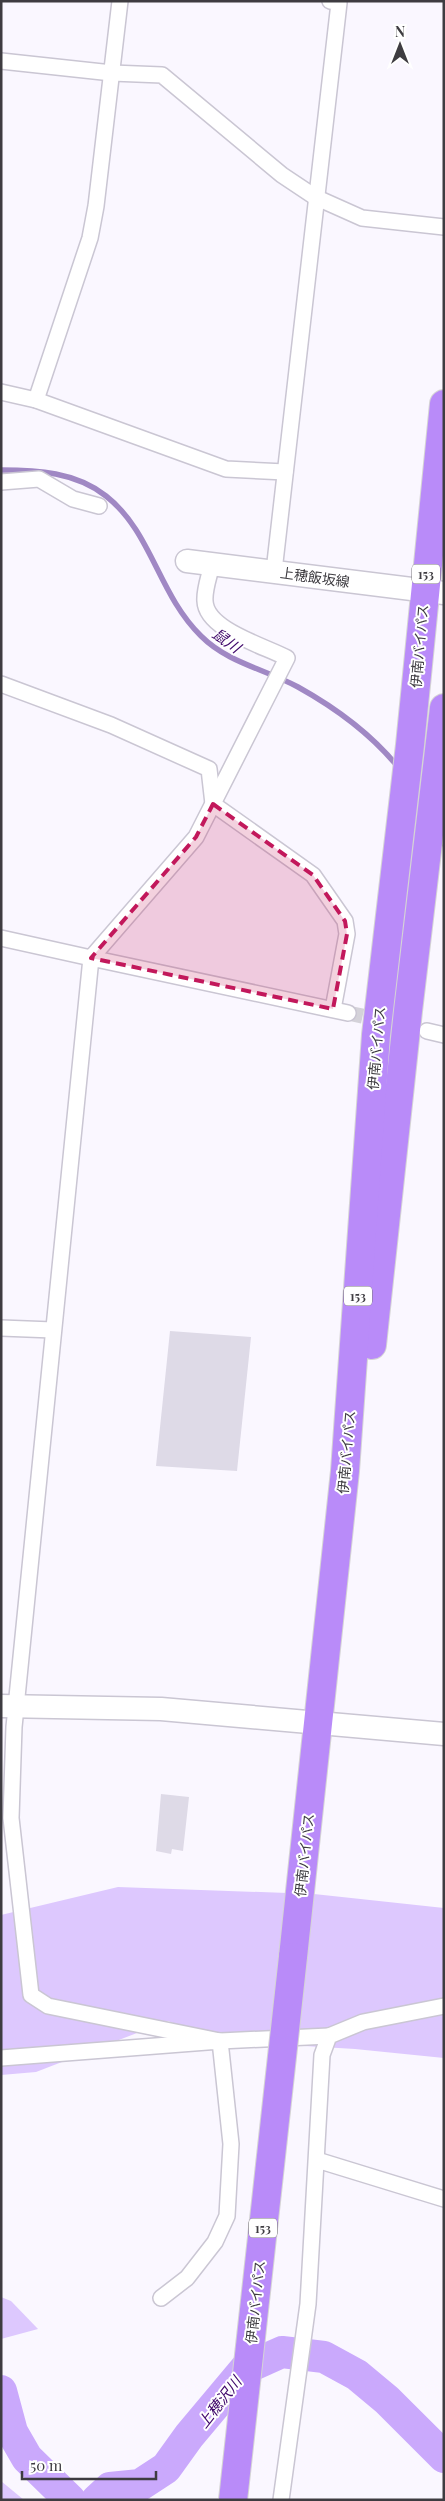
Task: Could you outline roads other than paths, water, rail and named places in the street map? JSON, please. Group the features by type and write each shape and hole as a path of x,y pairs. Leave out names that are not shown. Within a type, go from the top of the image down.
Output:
{"highway":[{"name":"伊南バイパス","path":"326,1724 376,1035 410,745 434,592 444,404"},
{"name":"伊南バイパス","path":"233,2500 299,1957 444,708"},
{"name":"伊南バイパス","path":"242,2500 274,2213 299,1957"}],"street":[{"path":"36,400 90,238 96,206 120,1"},
{"path":"274,571 338,3 330,1"},
{"path":"1,62 112,73 162,75 282,175 315,197 362,218 444,227"},
{"path":"1,392 36,400 226,469 285,472"},
{"path":"1,482 39,479 73,498 99,506"},
{"name":"上穂飯坂線","path":"187,561 434,592"},
{"path":"212,563 205,602 210,617 253,644 268,648 287,658 196,837 91,958 53,1330 9,1706 14,1726 11,1818 32,1995 48,2006 220,2040"},
{"path":"1,684 111,726 209,769 213,804 313,875 345,921 346,934 341,1011 1,938"},
{"path":"427,1031 444,1034"},
{"path":"1,1328 53,1330"},
{"path":"9,1706 161,1709 444,1734"},
{"path":"1,2058 220,2040 329,2036 363,2022 444,2006"},
{"path":"281,2500 308,2304 322,2055 329,2036"},
{"path":"161,2298 187,2278 215,2242 227,2216 231,2144 220,2040"},
{"path":"317,2160 444,2199"}],"waterway":[{"name":"鼠川","path":"1,470 42,472 69,477 94,488 106,496 122,511 134,527 174,601 201,636 223,653 298,687 325,703 352,722 388,755 398,767"},
{"name":"鼠川","path":"439,835 444,844"},
{"name":"上穂沢川","path":"97,2500 110,2488 140,2485 166,2468 189,2436 246,2368 282,2352 324,2357 357,2375 387,2400 444,2457"},
{"name":"上穂沢川","path":"1,2391 12,2432 27,2458 70,2500"}],"tunnel":[{"path":"348,1013 413,1027"}]}
